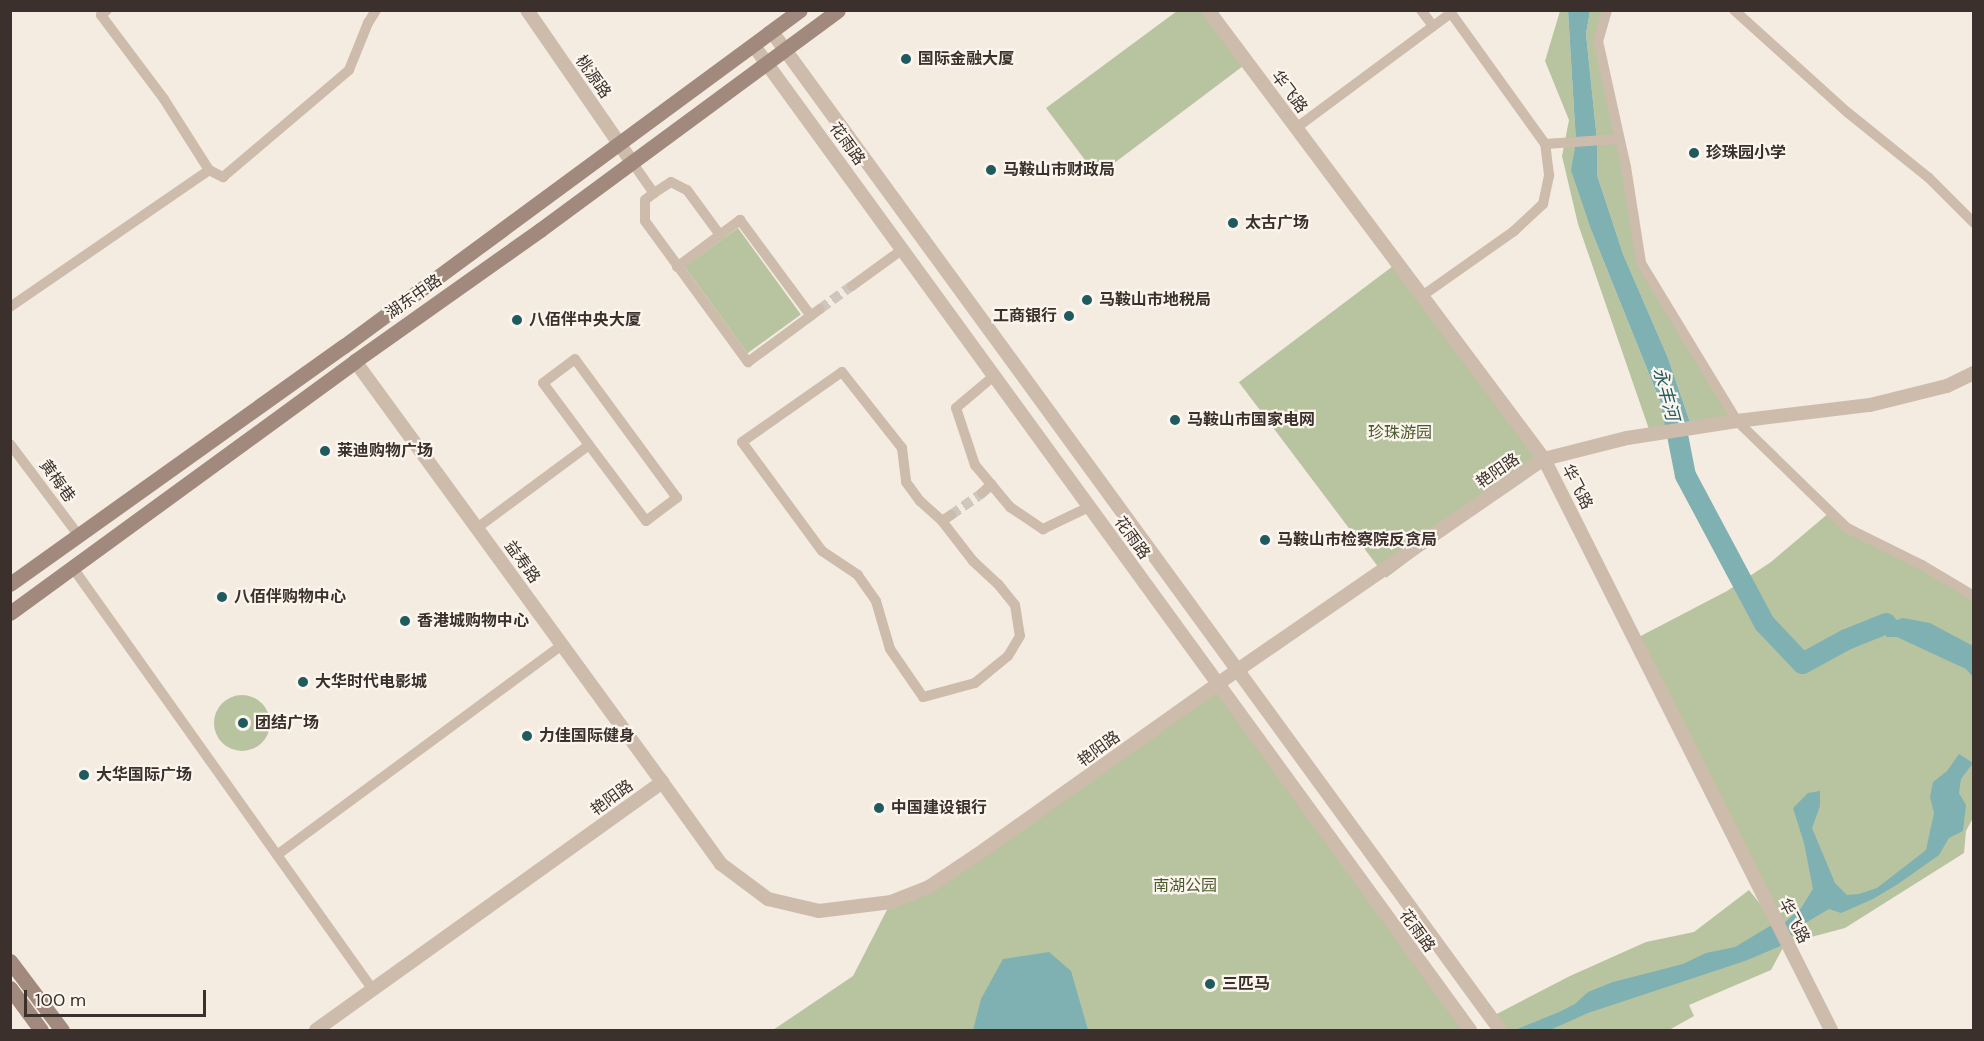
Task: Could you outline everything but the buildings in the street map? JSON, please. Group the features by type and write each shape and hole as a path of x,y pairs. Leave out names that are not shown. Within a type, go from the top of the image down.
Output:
{"main road":[{"name":"湖东中路","path":"10,584 344,346 800,10"},
{"name":"湖东中路","path":"10,613 768,64 838,10"},
{"path":"10,961 62,1030"},
{"path":"10,988 41,1030"}],"street":[{"path":"102,12 164,99 208,170 223,177 350,70 368,23 376,10"},
{"name":"桃源路","path":"527,10 632,162"},
{"name":"华飞路","path":"1208,10 1544,459 1831,1030"},
{"path":"1421,10 1433,26"},
{"path":"1607,10 1598,40 1619,139 1641,263 1737,421 1847,528 1922,565 1974,596"},
{"path":"1734,10 1847,112 1929,178 1974,223"},
{"path":"1296,128 1450,12 1545,144 1549,175 1543,204 1514,231 1422,296"},
{"path":"772,32 1500,1030"},
{"name":"花雨路","path":"754,46 995,375 1216,685 1470,1030"},
{"path":"1545,144 1619,139"},
{"path":"632,162 654,193"},
{"path":"10,307 208,170"},
{"path":"720,235 687,190 671,182 645,200 645,221 748,362 820,309"},
{"path":"677,267 740,220 811,316"},
{"path":"852,286 903,249"},
{"path":"575,359 677,498 646,521 589,445 543,383 575,359"},
{"name":"益寿路","path":"355,362 662,782"},
{"path":"843,372 902,448 906,482 920,501 946,518 973,561 1015,605 1020,636 1008,656 975,683 923,697 890,649 876,601 858,575 822,551 742,442 843,372"},
{"name":"艳阳路","path":"316,1030 662,782 721,864 768,899 819,911 891,902 929,887 1109,763 1237,670 1544,459 1627,438 1737,421 1870,405 1947,386 1974,373"},
{"path":"995,375 956,408 975,465 1010,507 1042,529 1089,507"},
{"name":"黄梅巷","path":"10,444 79,536"},
{"path":"477,528 589,445"},
{"path":"982,493 992,484"},
{"path":"73,568 373,990"},
{"path":"277,855 562,645"}],"green space":[{"path":"1177,11 1208,11 1247,63 1097,176 1046,108"},
{"path":"1560,11 1568,11 1576,142 1592,232 1672,431 1651,435 1578,224 1562,156 1569,120 1545,61"},
{"path":"1590,11 1607,11 1598,41 1641,263 1737,421 1692,428 1668,358 1623,254 1597,175 1597,140 1586,34"},
{"path":"738,228 801,315 747,353 685,267"},
{"name":"珍珠游园","path":"1397,263 1544,459 1386,578 1239,382"},
{"path":"1830,512 1973,596 1974,816 1966,831 1964,853 1845,928 1785,944 1771,970 1689,1005 1694,1016 1669,1030 1500,1030 1491,1017 1570,976 1646,942 1694,932 1749,890 1772,919 1635,639 1727,591 1771,562"},
{"name":"南湖公园","path":"1216,685 1470,1030 773,1030 853,976 891,902 984,850"},
{"path":"236,695 248,695 258,699 266,707 270,723 266,739 258,747 248,751 236,751 226,747 218,739 214,729 214,717 218,707 226,699"}],"water":[{"path":"1568,11 1590,11 1586,34 1597,140 1597,175 1623,254 1668,358 1692,428 1672,431 1592,232 1571,170 1576,142"},
{"path":"1903,618 1930,623 1973,646 1973,677 1966,669 1897,637 1886,637 1886,623"},
{"path":"1959,754 1973,763 1961,779 1959,793 1966,805 1963,831 1949,838 1939,855 1898,884 1873,899 1841,913 1829,909 1802,925 1789,938 1782,925 1801,908 1813,889 1804,843 1793,808 1808,793 1820,791 1820,806 1812,828 1835,883 1847,895 1859,894 1877,888 1926,850 1934,813 1930,797 1933,782 1947,771"},
{"path":"1775,923 1785,944 1745,961 1588,1013 1550,1030 1515,1030 1575,1004 1588,992 1613,982 1683,964 1706,953 1735,947"},
{"path":"1049,952 1071,971 1088,1030 973,1030 981,999 1003,959"}],"waterway":[{"name":"永丰河","path":"1672,409 1685,475 1764,623 1802,663 1846,639 1886,623"}],"tunnel":[{"path":"820,309 852,286"},
{"path":"951,515 982,493"}],"place":[{"name":"国际金融大厦","path":"906,59"},
{"name":"珍珠园小学","path":"1694,153"},
{"name":"马鞍山市财政局","path":"991,170"},
{"name":"太古广场","path":"1233,223"},
{"name":"马鞍山市地税局","path":"1087,300"},
{"name":"工商银行","path":"1069,316"},
{"name":"八佰伴中央大厦","path":"517,320"},
{"name":"马鞍山市国家电网","path":"1175,420"},
{"name":"莱迪购物广场","path":"325,451"},
{"name":"马鞍山市检察院反贪局","path":"1265,540"},
{"name":"八佰伴购物中心","path":"222,597"},
{"name":"香港城购物中心","path":"405,621"},
{"name":"大华时代电影城","path":"303,682"},
{"name":"团结广场","path":"243,723"},
{"name":"力佳国际健身","path":"527,736"},
{"name":"大华国际广场","path":"84,775"},
{"name":"中国建设银行","path":"879,808"},
{"name":"三匹马","path":"1210,984"}]}
